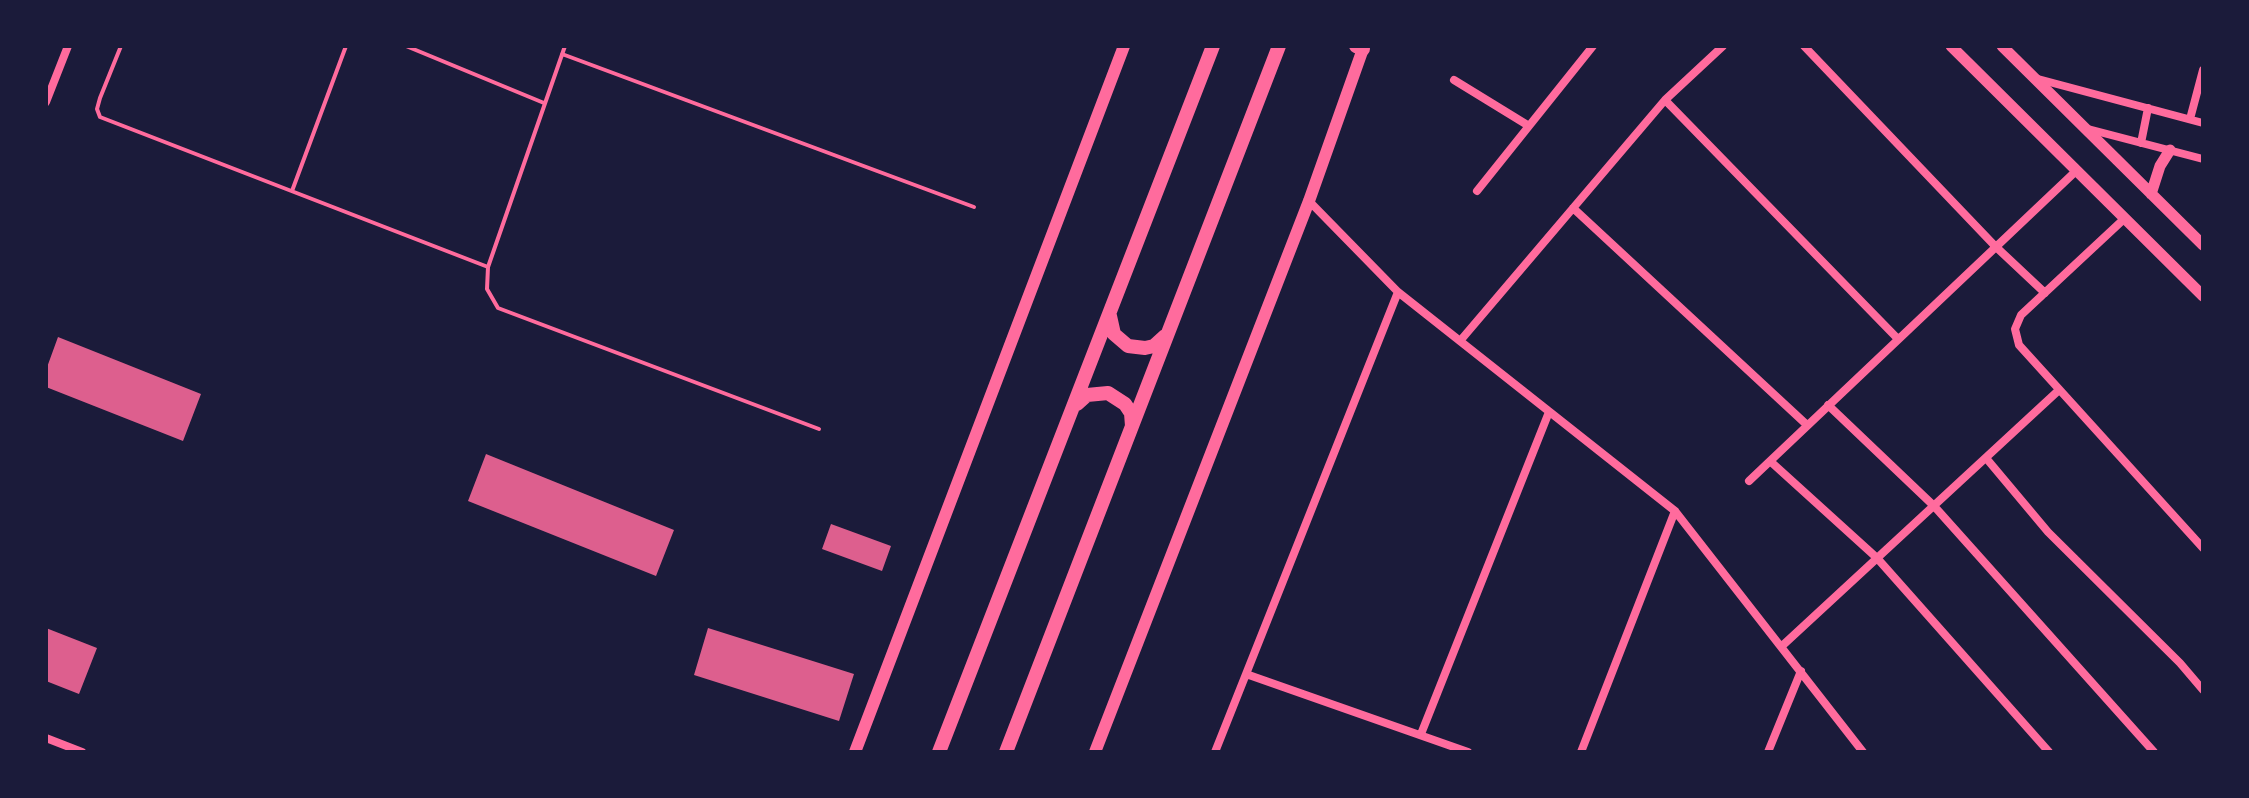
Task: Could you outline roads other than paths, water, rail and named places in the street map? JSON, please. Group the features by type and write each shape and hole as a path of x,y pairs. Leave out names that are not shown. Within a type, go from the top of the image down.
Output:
{"highway":[{"path":"939,752 1213,46"},
{"path":"1006,752 1279,46"},
{"path":"1111,308 1114,334 1128,346 1154,346 1167,334"},
{"path":"1073,411 1087,395 1108,393 1118,397 1131,413 1130,434"}],"main road":[{"path":"855,752 1124,46"},
{"path":"1095,752 1309,201 1361,47"}],"street":[{"path":"46,102 68,46"},
{"path":"1477,191 1593,46"},
{"path":"1460,341 1665,100 1723,46"},
{"path":"1804,46 1995,246 2045,293"},
{"path":"1951,46 2203,296"},
{"path":"2002,46 2203,245"},
{"path":"2190,119 2203,70"},
{"path":"2035,78 2203,123"},
{"path":"1454,80 1529,126"},
{"path":"1665,100 1897,338"},
{"path":"2141,143 2148,108"},
{"path":"2083,128 2203,159"},
{"path":"2151,194 2160,166 2170,150"},
{"path":"1749,481 2076,171"},
{"path":"1309,201 1398,292 1675,511 1863,752"},
{"path":"1573,208 1807,425"},
{"path":"2124,219 2021,315 2015,329 2019,345 2203,548"},
{"path":"1215,752 1398,292"},
{"path":"1782,646 2059,390"},
{"path":"1828,405 1934,506 2154,752"},
{"path":"1421,734 1549,412"},
{"path":"1986,458 2048,532 2180,663 2203,690"},
{"path":"1770,461 1877,558 2049,752"},
{"path":"1581,752 1675,511"},
{"path":"1768,752 1801,671"},
{"path":"1246,674 1468,752"},
{"path":"46,738 82,752"}],"lane":[{"path":"121,46 100,98 97,109 100,117 488,267"},
{"path":"292,191 346,46"},
{"path":"406,46 544,103"},
{"path":"565,46 488,267 487,289 498,308 819,429"},
{"path":"562,54 974,207"}]}
